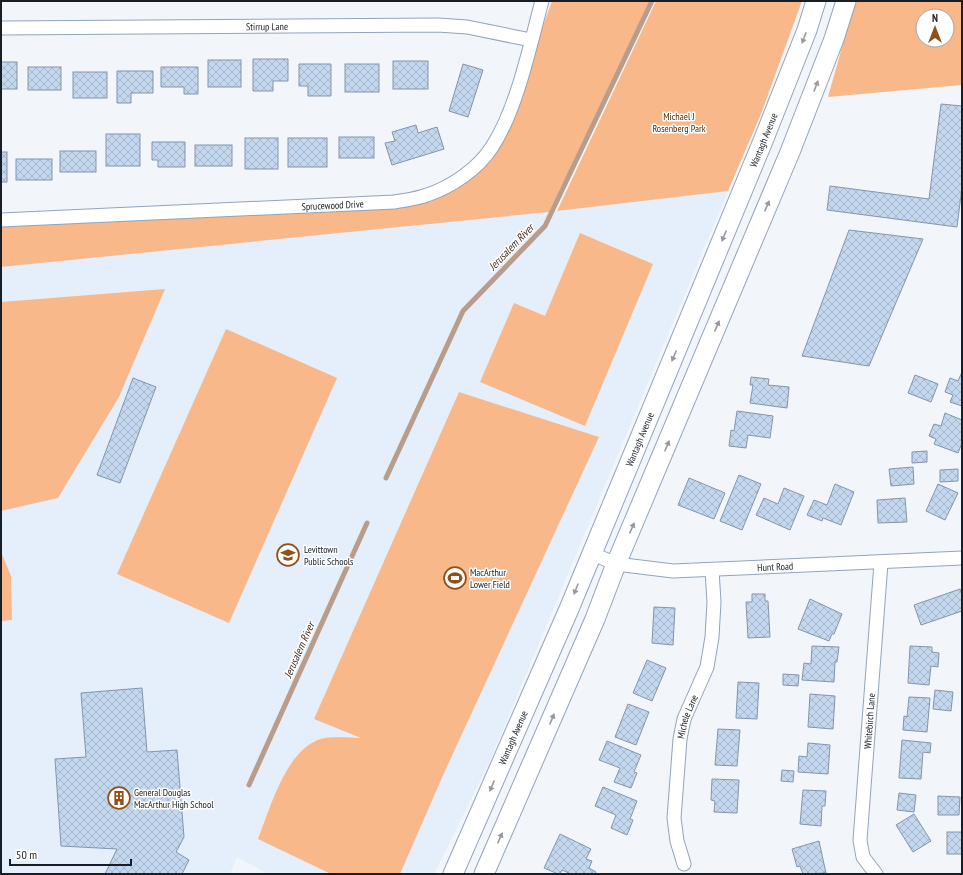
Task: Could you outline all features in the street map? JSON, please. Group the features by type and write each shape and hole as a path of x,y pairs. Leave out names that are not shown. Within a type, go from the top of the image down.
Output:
{"main road":[{"name":"Wantagh Avenue","path":"453,874 591,553 761,148 807,30 816,1"},
{"path":"484,874 595,619 616,564 790,152 834,39 846,1"},
{"path":"483,807 509,819"}],"street":[{"name":"Sprucewood Drive","path":"1,220 394,202 426,195 450,184 469,172 492,148 509,116 542,1"},
{"name":"Stirrup Lane","path":"1,28 438,25 467,28 531,40"},
{"name":"Hunt Road","path":"591,553 616,564 673,571 881,563 962,558"},
{"name":"Whitebirch Lane","path":"876,874 863,857 860,840 881,563"},
{"name":"Michele Lane","path":"684,864 677,841 674,818 680,739 684,719 707,666 712,637 714,602 712,570"}],"shaded area":[{"name":"Levittown Public Schools","path":"728,191 489,763 434,874 268,874 237,857 230,874 1,874 1,267 557,211"}],"green space":[{"path":"552,1 650,1 549,212 1,267 1,222 396,204 476,167 510,116"},
{"name":"Michael J Rosenberg Park","path":"656,1 802,1 761,114 728,191 557,211"},
{"path":"855,1 962,1 962,85 828,97"},
{"path":"580,233 653,264 585,426 480,382 514,303 545,316"},
{"path":"165,289 119,397 58,498 1,511 1,302"},
{"path":"226,329 337,378 229,623 117,574"},
{"name":"MacArthur Lower Field","path":"459,392 599,437 444,773 400,874 331,874 258,839 281,782 289,767 298,755 309,745 321,739 336,737 361,738 314,719"},
{"path":"1,552 11,576 12,620 1,621"}],"building":[{"path":"253,59 288,59 288,81 273,81 273,91 253,91"},
{"path":"208,60 241,60 241,87 208,87"},
{"path":"393,61 428,61 428,89 393,89"},
{"path":"1,62 17,62 17,89 1,89"},
{"path":"299,64 331,64 331,96 308,96 308,86 299,86"},
{"path":"345,64 379,64 379,92 345,92"},
{"path":"463,64 483,70 468,117 449,111"},
{"path":"28,67 61,67 61,90 28,90"},
{"path":"161,67 198,67 198,94 184,94 184,87 161,87"},
{"path":"117,71 153,71 153,93 131,93 131,103 117,103"},
{"path":"73,72 107,72 107,98 73,98"},
{"path":"941,104 962,106 962,187 957,227 827,210 830,186 929,199"},
{"path":"416,125 418,133 437,127 444,149 392,165 385,143 395,141 392,132"},
{"path":"106,134 140,134 140,166 106,166"},
{"path":"339,137 374,137 374,158 339,158"},
{"path":"245,138 278,138 278,169 245,169"},
{"path":"288,138 327,138 327,167 288,167"},
{"path":"152,142 185,142 185,167 158,167 158,160 152,160"},
{"path":"195,145 232,145 232,166 195,166"},
{"path":"60,151 96,151 96,172 60,172"},
{"path":"1,152 7,152 7,182 1,182"},
{"path":"16,159 52,159 52,180 16,180"},
{"path":"849,230 923,239 869,366 802,356"},
{"path":"962,372 962,406 950,402 953,395 945,392 950,378 958,381"},
{"path":"915,375 938,384 931,402 908,393"},
{"path":"751,377 769,379 768,385 789,387 787,408 750,403 753,385 750,385"},
{"path":"133,378 156,387 120,483 97,475"},
{"path":"737,411 773,416 770,438 748,435 746,448 729,446 731,430 734,431"},
{"path":"945,413 962,420 962,443 958,453 934,444 936,439 929,436 934,424 941,426"},
{"path":"927,451 927,462 912,463 912,452"},
{"path":"913,467 914,484 891,486 889,469"},
{"path":"958,469 958,481 940,482 940,470"},
{"path":"739,475 761,484 742,530 720,521"},
{"path":"689,478 725,493 714,519 678,505"},
{"path":"835,484 854,492 841,525 823,518 822,521 807,515 814,500 827,505"},
{"path":"938,484 958,493 945,520 926,511"},
{"path":"784,488 804,496 790,530 756,515 764,498 778,504"},
{"path":"905,498 907,522 878,523 877,500"},
{"path":"960,589 962,594 962,611 921,625 914,605"},
{"path":"752,594 765,594 765,601 768,601 770,637 748,638 746,602 752,602"},
{"path":"810,599 842,614 834,634 832,634 829,641 798,629"},
{"path":"654,607 675,608 673,645 652,643"},
{"path":"812,646 839,647 837,662 835,662 834,682 802,680 804,663 811,664"},
{"path":"910,646 932,647 932,652 939,653 938,667 931,666 929,685 908,683"},
{"path":"647,660 666,668 652,701 633,693"},
{"path":"783,674 799,675 798,686 783,685"},
{"path":"738,682 759,683 757,719 736,718"},
{"name":"General Douglas MacArthur High School","path":"142,688 147,752 177,750 184,837 176,852 189,860 182,874 105,874 117,849 61,846 55,759 86,757 81,693"},
{"path":"935,690 953,692 951,711 933,709"},
{"path":"810,694 835,696 833,729 808,727"},
{"path":"909,697 930,698 927,732 903,730 904,716 907,717"},
{"path":"628,704 649,712 636,745 615,737"},
{"path":"718,729 740,730 737,766 715,765"},
{"path":"902,740 931,743 930,753 923,752 921,779 899,778"},
{"path":"607,741 641,755 634,772 637,773 631,788 614,782 620,768 599,760"},
{"path":"808,743 830,745 828,774 798,772 799,756 807,757"},
{"path":"782,770 794,771 793,782 781,781"},
{"path":"712,779 739,780 737,813 714,812 715,801 711,800"},
{"path":"603,787 637,801 630,819 633,820 627,835 611,828 616,815 595,806"},
{"path":"803,790 826,791 825,806 822,806 821,826 800,824"},
{"path":"899,793 916,795 914,812 897,810"},
{"path":"938,796 960,797 959,815 938,815"},
{"path":"914,814 931,841 913,852 896,825"},
{"path":"947,832 962,832 962,854 947,854"},
{"path":"560,834 591,849 586,859 592,861 589,868 596,872 595,874 571,874 562,870 560,874 558,874 544,868"},
{"path":"819,841 826,873 803,874 800,866 797,867 792,849"}],"waterway":[{"name":"Jerusalem River","path":"386,478 463,311 545,226 652,1"},
{"name":"Jerusalem River","path":"249,785 367,523"}],"place":[{"name":"Levittown Public Schools","path":"288,555"},
{"name":"MacArthur Lower Field","path":"455,578"},
{"name":"General Douglas MacArthur High School","path":"119,798"}]}
